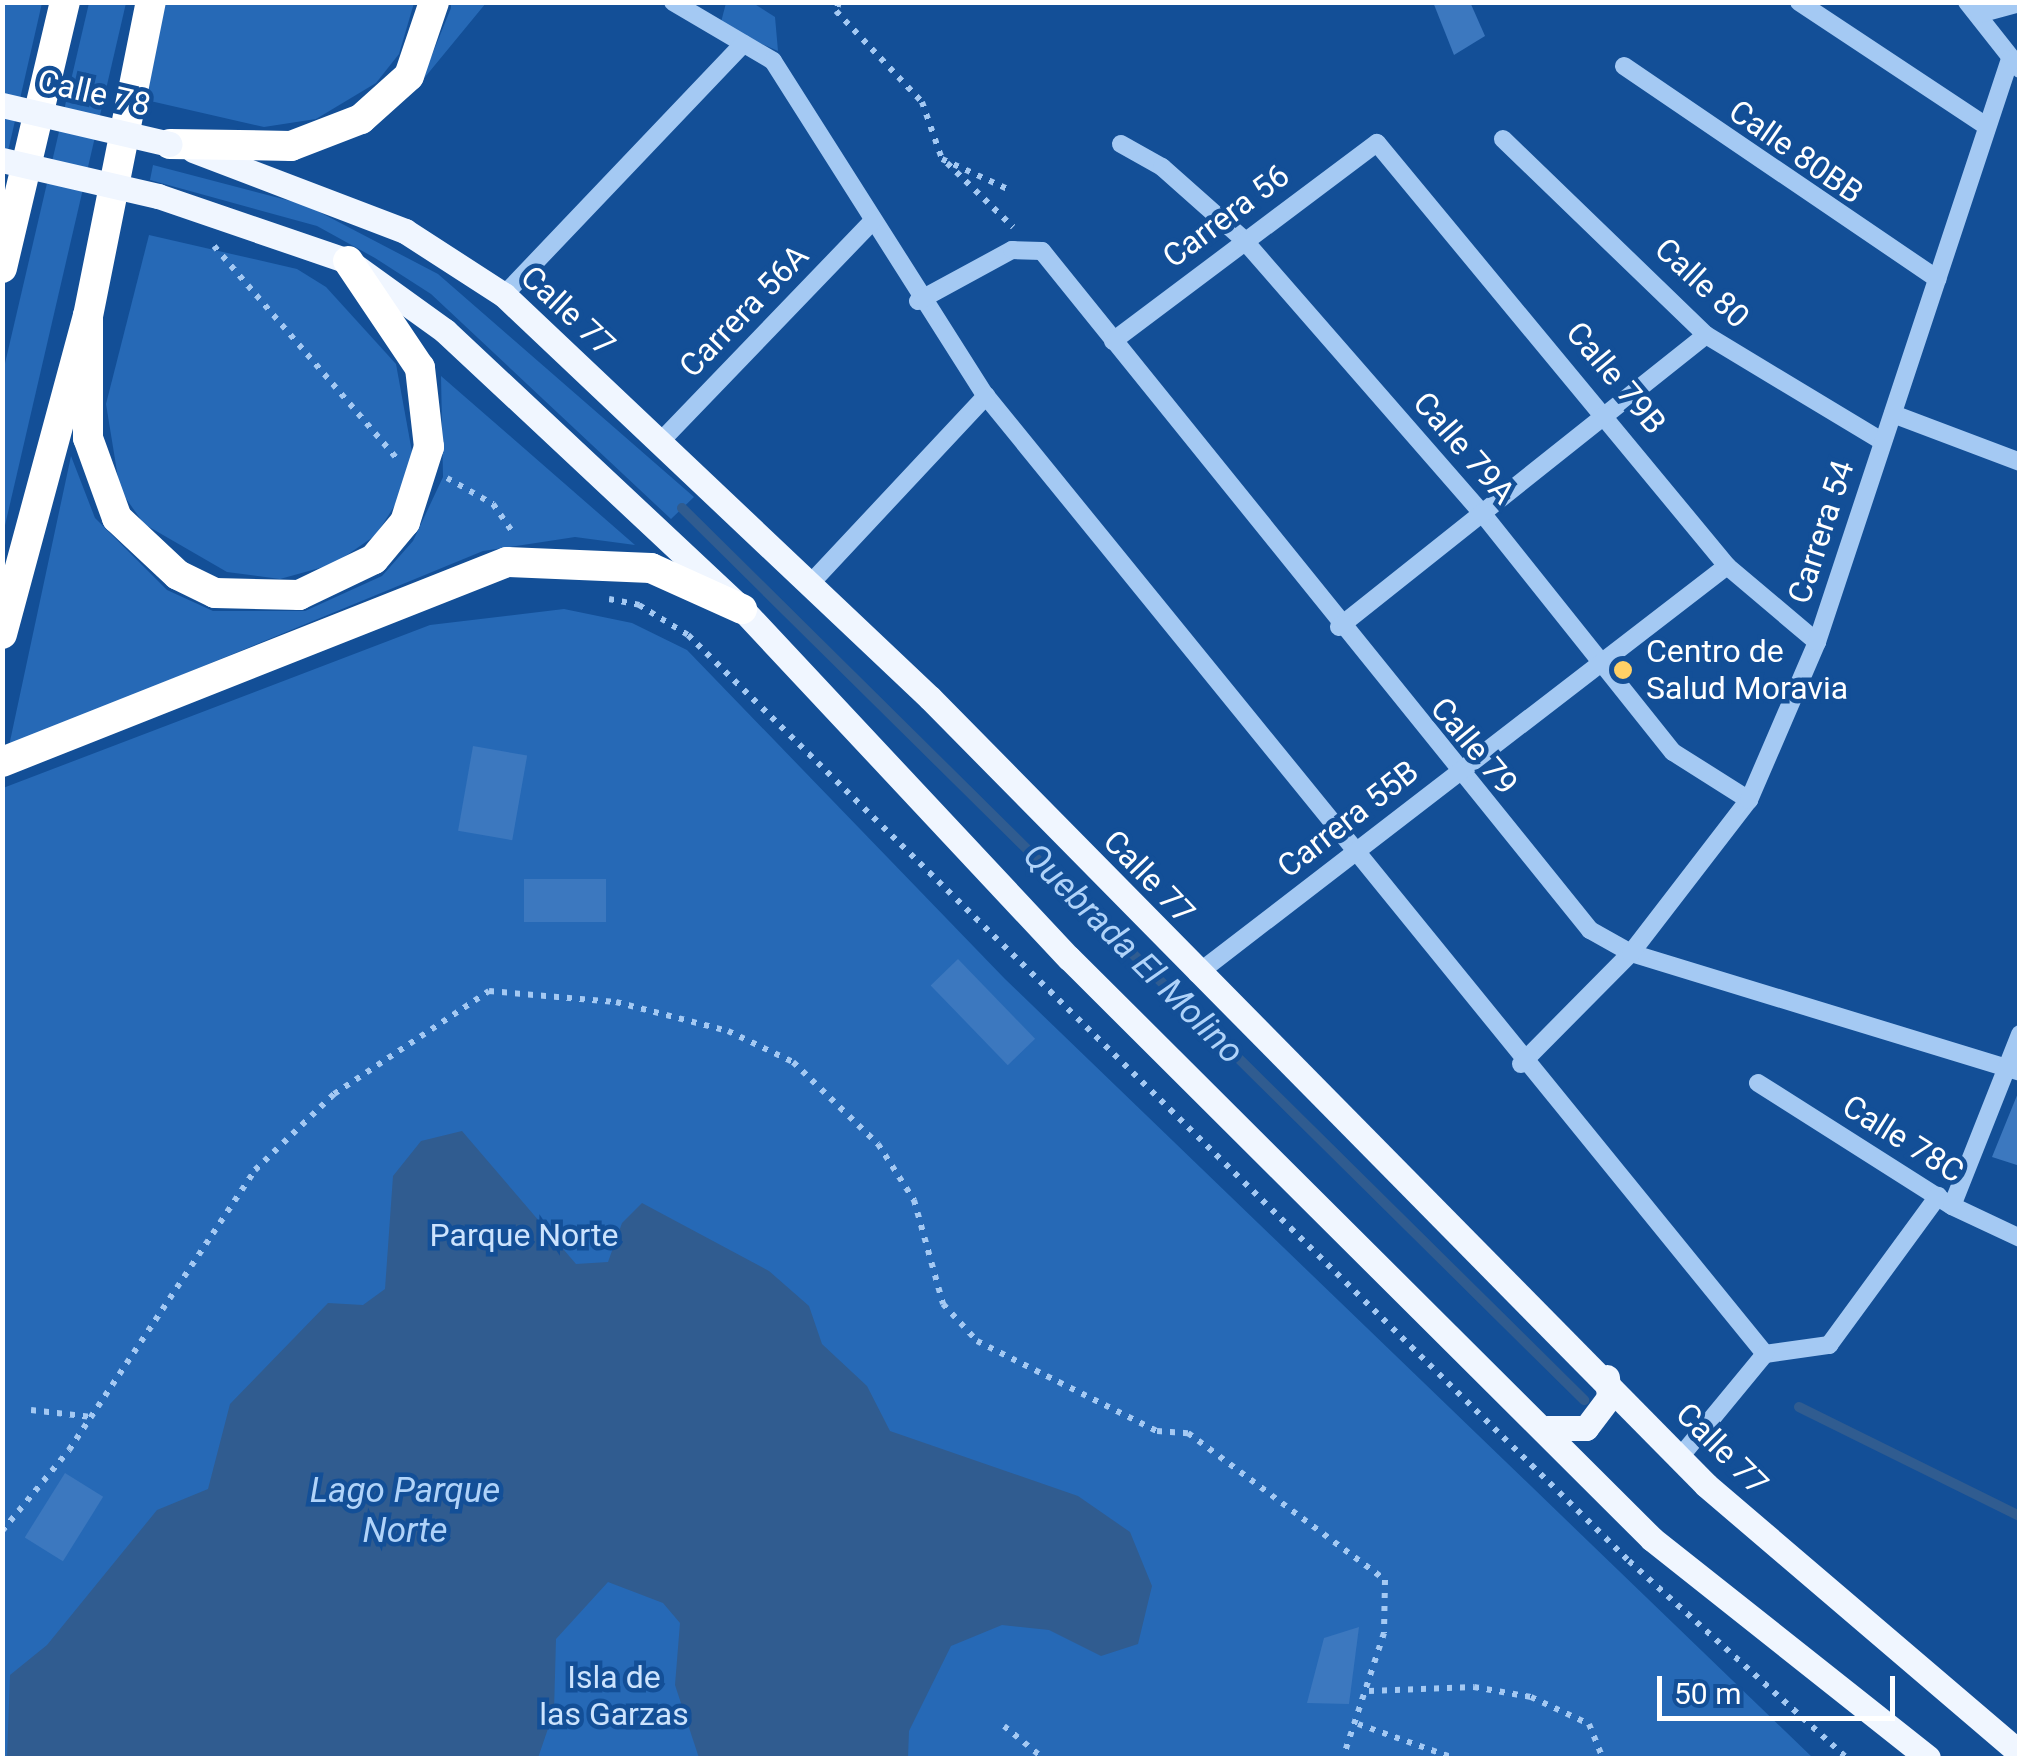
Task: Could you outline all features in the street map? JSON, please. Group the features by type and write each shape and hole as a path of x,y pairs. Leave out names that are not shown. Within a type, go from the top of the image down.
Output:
{"highway":[{"path":"2,268 66,2"},
{"path":"2,634 88,316 152,2"},
{"path":"170,144 291,146 361,119 408,76 434,2"},
{"path":"88,316 88,438 117,518 178,575 215,593 299,595 374,559 405,522 429,447 420,368 348,261"},
{"path":"2,762 507,562 635,565 742,609"}],"main road":[{"name":"Calle 78","path":"2,105 170,144"},
{"name":"Calle 77","path":"170,144 388,224 504,295 810,584 1607,1377 1680,1457 2020,1753"},
{"path":"2,160 158,196 348,261 445,330 742,609 1069,958 1546,1428 1652,1539 1928,1758"},
{"path":"1546,1428 1586,1428 1609,1397 1607,1377"},
{"path":"1877,1717 1902,1758"}],"street":[{"path":"674,2 773,60 918,301 986,396 1521,1064 1765,1354 1809,1355 1829,1345 1945,1201 2014,1071 2020,1034"},
{"path":"1799,2 1986,126"},
{"path":"1973,8 2020,4"},
{"path":"1973,8 2014,64"},
{"path":"504,295 743,44"},
{"name":"Carrera 54","path":"1521,1064 1630,953 1750,800 1817,642 1986,126 2014,64"},
{"name":"Calle 80BB","path":"1624,66 1938,279"},
{"name":"Calle 80","path":"1503,139 1706,335 1882,441"},
{"name":"Carrera 56","path":"1114,341 1242,238 1377,143"},
{"name":"Calle 79B","path":"1377,143 1608,412 1727,566 1817,642"},
{"name":"Calle 79A","path":"1121,144 1242,238 1482,513 1596,663 1673,752 1750,800"},
{"name":"Carrera 56A","path":"660,442 872,222"},
{"path":"918,301 1032,245"},
{"name":"Calle 79","path":"1032,245 1114,341 1456,773 1590,930 1630,953 2014,1071"},
{"path":"1339,627 1706,335"},
{"path":"810,584 986,396"},
{"path":"1894,414 2020,462"},
{"name":"Carrera 55B","path":"1198,974 1596,663 1727,566"},
{"name":"Calle 78C","path":"1758,1083 1945,1201 2020,1238"},
{"path":"1680,1457 1765,1354"}],"path":[{"path":"839,2 836,11 922,102 942,159 1032,245"},
{"path":"942,159 1012,191"},
{"path":"198,234 392,458"},
{"path":"452,480 492,504 516,538"},
{"path":"600,597 639,605 688,635 1629,1561 1847,1758"},
{"path":"2,1530 92,1418 255,1170 334,1094 489,991 616,1002 728,1031 793,1062 878,1144 914,1200 943,1304 977,1341 1157,1430 1204,1442 1385,1580 1369,1691 1343,1758"},
{"path":"30,1410 92,1418"},
{"path":"1369,1691 1474,1687 1531,1697 1589,1724 1602,1758"},
{"path":"1358,1724 1454,1758"},
{"path":"1004,1726 1043,1758"}],"green space":[{"path":"3,3 42,3 3,173"},
{"path":"89,3 126,3 3,534 3,372"},
{"path":"165,3 414,3 399,54 376,83 316,119 264,127 146,100"},
{"path":"451,3 486,3 421,82 451,8"},
{"path":"726,3 753,3 775,17 778,51 720,26"},
{"path":"153,165 306,205 438,274 694,497 671,519 431,294 375,258 317,226 150,180"},
{"path":"149,235 297,269 326,287 396,364 412,452 402,494 376,535 334,564 280,579 227,572 144,524 120,490 106,404"},
{"path":"441,376 635,545 575,537 483,551 9,746 71,456 95,518 167,590 213,611 305,611 382,576 413,541 443,477"},
{"name":"Parque Norte","path":"564,609 632,623 687,650 1005,979 1813,1758 3,1758 3,788 430,625"}],"water":[{"name":"Lago Parque Norte","path":"462,1131 576,1264 608,1262 622,1223 642,1203 769,1271 809,1306 822,1344 867,1386 890,1431 1078,1496 1130,1532 1152,1586 1138,1644 1101,1656 1049,1630 1002,1625 951,1646 909,1731 908,1758 699,1758 675,1685 680,1623 663,1603 608,1582 556,1639 554,1711 538,1758 7,1758 10,1675 47,1645 157,1510 208,1489 230,1404 328,1303 363,1305 385,1289 393,1176 421,1141"}],"building":[{"path":"1433,2 1470,2 1485,36 1454,55"},
{"path":"473,746 527,756 512,840 458,831"},
{"path":"524,879 606,879 606,922 524,922"},
{"path":"958,959 1035,1039 1008,1065 931,985"},
{"path":"2020,1088 2020,1166 1992,1157"},
{"path":"65,1473 103,1497 63,1561 25,1537"},
{"path":"1359,1627 1349,1704 1307,1703 1324,1638"}],"waterway":[{"name":"Quebrada El Molino","path":"682,508 1584,1400"},
{"name":"Quebrada El Molino","path":"1799,1407 2020,1516"}],"place":[{"name":"Centro de Salud Moravia","path":"1623,670"}],"park label":[{"name":"Isla de las Garzas","path":"614,1696"}]}
